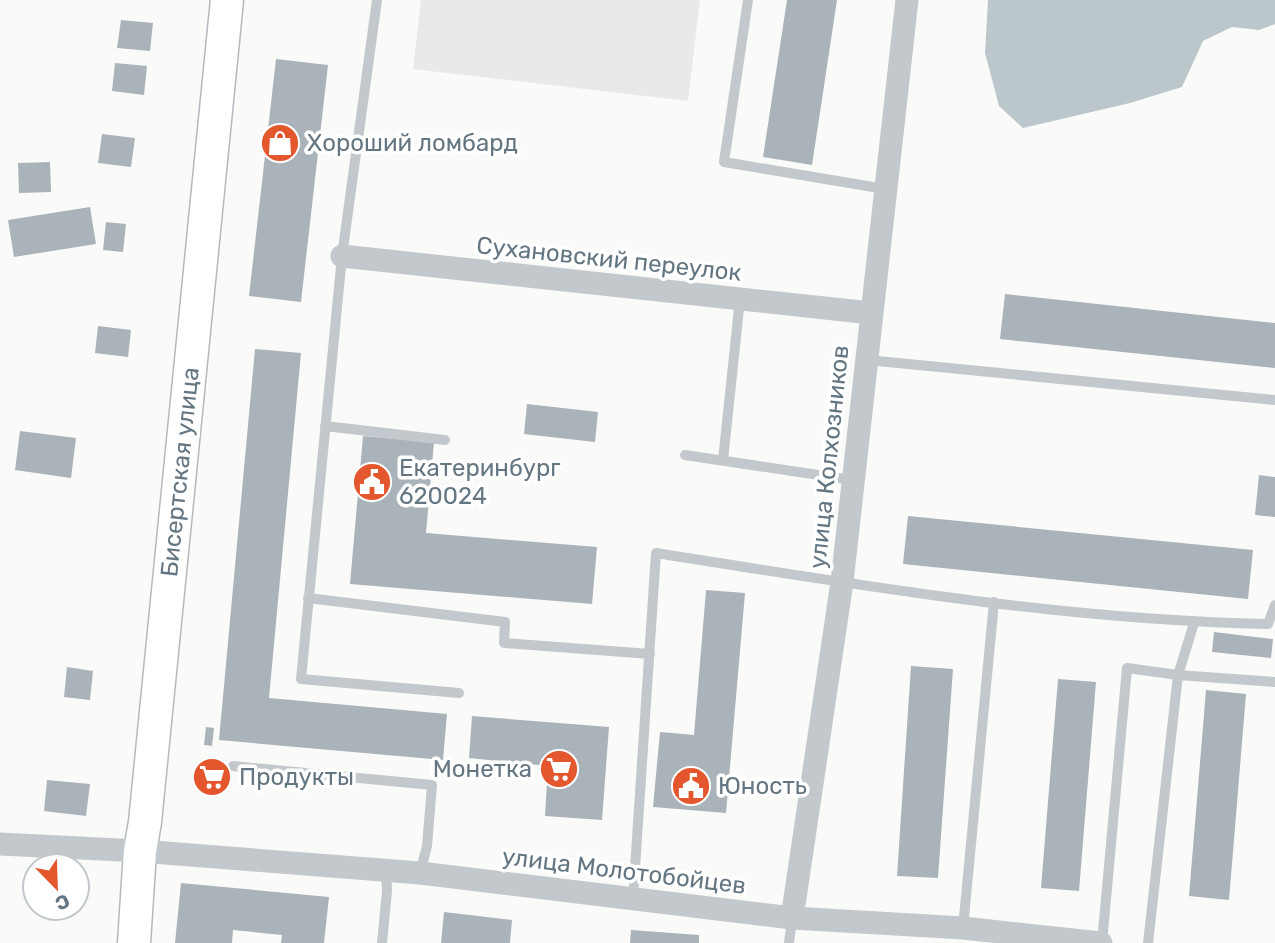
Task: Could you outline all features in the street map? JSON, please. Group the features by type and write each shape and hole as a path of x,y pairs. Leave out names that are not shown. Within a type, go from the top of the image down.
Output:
{"main road":[{"name":"Бисертская улица","path":"134,943 140,850 145,822 227,0"}],"street":[{"name":"улица Колхозников","path":"792,918 842,582 907,0"},
{"name":"Сухановский переулок","path":"342,256 871,313"},
{"name":"улица Молотобойцев","path":"0,844 140,850 420,873 792,918 963,928 1101,943"}],"lane":[{"path":"377,0 342,256 301,679 459,693"},
{"path":"748,0 724,162 885,189"},
{"path":"723,460 740,299"},
{"path":"865,359 1275,400"},
{"path":"325,426 445,440"},
{"path":"685,455 852,480"},
{"path":"633,898 656,553 994,602 1194,622 1268,624 1275,605"},
{"path":"308,598 505,622 504,643 650,654"},
{"path":"963,928 994,602"},
{"path":"1148,943 1178,675 1194,622"},
{"path":"1101,943 1127,668 1178,675 1275,682"},
{"path":"233,766 432,785 427,846 420,873"},
{"path":"382,943 387,891 386,870"},
{"path":"789,943 792,918"}],"shaded area":[{"path":"421,0 700,0 688,101 413,69"},
{"path":"988,0 1275,0 1275,24 1259,30 1232,27 1203,41 1182,87 1130,103 1023,128 999,106 985,53"}],"building":[{"path":"787,0 837,0 812,165 763,157"},
{"path":"121,20 153,23 150,51 117,48"},
{"path":"276,59 328,65 301,302 249,296"},
{"path":"115,63 147,66 144,95 112,91"},
{"path":"102,134 135,138 131,167 98,163"},
{"path":"50,162 51,192 19,193 18,163"},
{"path":"90,207 96,244 14,257 8,220"},
{"path":"106,222 126,224 123,252 103,250"},
{"path":"1005,294 1275,323 1275,368 1000,339"},
{"path":"98,326 131,330 128,357 95,353"},
{"path":"255,349 301,353 269,698 447,714 443,760 219,740"},
{"path":"527,404 598,412 595,442 524,434"},
{"path":"20,431 76,438 71,478 15,470"},
{"path":"363,436 434,442 426,533 597,547 592,604 350,584"},
{"path":"1259,475 1275,477 1275,517 1255,515"},
{"path":"908,516 1253,550 1248,599 903,564"},
{"path":"706,590 745,593 726,813 653,807 660,732 694,735"},
{"path":"1214,632 1273,639 1271,658 1212,652"},
{"path":"911,666 953,669 938,878 897,876"},
{"path":"67,667 93,671 90,700 64,697"},
{"path":"1058,679 1096,682 1079,891 1041,888"},
{"path":"1206,690 1246,694 1229,900 1189,896"},
{"path":"472,716 609,727 602,820 545,816 548,766 469,758"},
{"path":"206,727 214,728 212,746 204,745"},
{"path":"206,763 221,765 218,794 202,791"},
{"path":"47,780 90,784 86,816 44,811"},
{"path":"181,883 329,897 324,943 281,943 282,935 233,930 232,943 175,943"},
{"path":"444,912 512,920 510,943 441,943"},
{"path":"631,930 699,935 699,943 630,943"}],"place":[{"name":"Хороший ломбард","path":"280,143"},
{"name":"Екатеринбург 620024","path":"372,482"},
{"name":"Монетка","path":"559,769"},
{"name":"Продукты","path":"212,777"},
{"name":"Юность","path":"691,786"}]}
